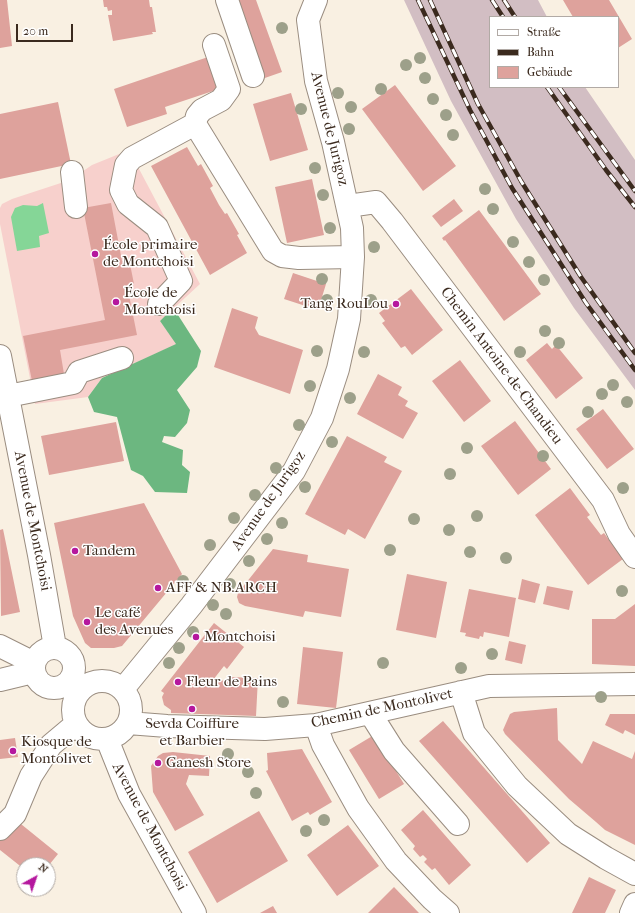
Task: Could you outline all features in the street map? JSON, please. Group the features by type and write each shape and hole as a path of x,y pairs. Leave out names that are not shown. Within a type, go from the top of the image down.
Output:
{"street":[{"path":"226,0 253,76"},
{"name":"Avenue de Jurigoz","path":"123,689 143,667 249,532 286,482 304,453 322,418 338,369 349,319 353,257 352,228 334,142 316,81 308,20 314,1"},
{"path":"214,45 229,89 220,100 202,110 197,116 195,124 273,251 282,256 299,258 353,257"},
{"path":"160,304 181,281 157,227 128,204 121,190 126,165 132,158 195,124"},
{"path":"72,172 76,207"},
{"name":"Chemin Antoine-de-Chandieu","path":"348,206 376,202 392,221 603,500 619,534 635,557"},
{"name":"Avenue de Montchoisi","path":"0,356 55,647"},
{"path":"8,396 73,383 79,372 122,358"},
{"path":"0,646 33,667 38,682 48,688 74,719 81,731 89,737 107,739 120,733 128,723 131,714 131,705 123,689 110,682 98,681 86,686 78,693 74,701 74,719 51,745 31,776 15,814 0,829"},
{"path":"0,680 33,667 39,653 48,648 55,647 64,650 70,655 73,661 74,672 69,682 58,688 48,688"},
{"path":"73,661 98,681"},
{"name":"Chemin de Montolivet","path":"128,723 174,727 265,729 316,725 489,686 635,684"},
{"path":"461,692 474,732 517,786 568,834 635,874"},
{"path":"370,713 394,750 458,824"},
{"path":"316,725 323,745 358,808 396,861 432,899 448,913"},
{"name":"Avenue de Montchoisi","path":"107,739 129,794 195,913"},
{"path":"630,913 635,904"}],"shaded area":[{"path":"404,0 538,0 546,16 489,16 489,88 586,88 635,160 635,390 574,308 516,219 451,101"},
{"name":"École primaire de Montchoisi","path":"129,150 200,284 160,321 177,344 102,378 88,397 35,404 0,224 0,208 2,204 12,199 70,180 92,165"}],"green space":[{"path":"43,203 49,233 39,236 40,247 17,251 11,217 15,208 23,205 37,206"},
{"path":"169,312 178,315 201,351 197,367 177,390 190,410 187,423 175,437 164,436 162,442 183,450 182,465 190,472 187,493 155,492 143,476 131,470 117,417 94,412 88,397 102,378 176,344 160,321"}],"building":[{"path":"0,0 7,0 12,46 0,48"},
{"path":"103,0 149,0 150,7 152,7 156,32 152,32 153,34 113,41 108,15 112,15 112,10 108,11 107,7 104,7"},
{"path":"234,0 256,0 282,72 262,79"},
{"path":"563,0 609,0 618,16 572,16"},
{"path":"619,17 632,39 619,47"},
{"path":"211,56 222,88 165,107 167,114 127,127 114,89"},
{"path":"395,85 456,166 423,191 362,109"},
{"path":"291,93 308,150 270,161 253,104"},
{"path":"58,102 71,164 0,179 0,114"},
{"path":"187,147 198,166 201,164 213,186 210,188 219,205 225,214 227,213 239,234 237,235 247,253 210,275 151,166"},
{"path":"312,179 324,235 287,243 275,187"},
{"path":"454,199 463,211 441,227 432,216"},
{"name":"École de Montchoisi","path":"111,203 122,261 129,259 134,284 127,285 137,335 60,350 65,380 33,386 23,336 105,320 83,208"},
{"path":"479,210 541,294 504,321 445,240 444,241 442,238"},
{"path":"293,273 326,284 318,310 284,299"},
{"path":"411,289 443,330 412,355 405,346 401,348 382,323 385,321 379,313"},
{"path":"232,308 258,317 255,328 259,335 303,350 290,394 214,367"},
{"path":"547,343 552,349 556,345 583,378 556,399 526,360"},
{"path":"460,360 491,401 464,422 432,381"},
{"path":"378,374 402,387 398,395 408,401 405,406 418,413 403,439 357,414"},
{"path":"603,409 634,449 607,469 576,429"},
{"path":"515,421 551,469 518,495 481,446"},
{"path":"116,422 124,461 49,475 41,436"},
{"path":"347,436 387,457 384,462 402,471 365,539 348,529 345,535 305,514"},
{"path":"570,488 590,515 587,517 601,535 604,533 623,559 588,585 535,515"},
{"path":"144,503 182,574 122,646 114,648 91,648 85,643 73,616 54,523"},
{"path":"3,529 20,612 1,616 0,530"},
{"path":"273,549 308,555 307,562 349,569 341,617 305,611 303,617 245,606 239,603 237,597 238,593"},
{"path":"407,574 447,582 436,638 396,630"},
{"path":"522,579 540,584 535,603 518,599"},
{"path":"547,586 573,591 569,610 543,604"},
{"path":"469,589 516,598 509,637 484,632 483,637 480,636 479,639 465,636 466,633 460,632"},
{"path":"635,604 635,666 592,664 592,619 615,619"},
{"path":"214,623 244,647 227,669 224,666 213,680 230,681 230,677 258,678 256,716 171,713 171,710 164,705 162,697 164,693 161,691"},
{"path":"509,641 526,645 522,664 505,660"},
{"path":"303,647 343,652 336,708 297,704"},
{"path":"557,708 558,740 582,764 593,741 632,759 635,751 635,845 605,830 569,799 505,734 503,730 510,714 514,712"},
{"path":"610,714 635,714 635,735 625,730 623,734 605,725"},
{"path":"443,721 550,843 527,863 419,741"},
{"path":"374,735 404,784 379,799 349,750"},
{"path":"15,738 18,757 0,759 0,740"},
{"path":"302,749 332,802 310,815 308,812 292,821 266,771 268,770 267,753"},
{"path":"173,752 210,756 209,776 189,775 186,784 204,815 175,831 153,792 151,766 158,756 163,753"},
{"path":"423,810 471,865 449,885 435,868 432,870 424,862 427,859 423,855 420,857 413,849 415,846 401,830"},
{"path":"259,811 288,861 217,903 188,852"},
{"path":"16,820 58,854 56,857 16,857 16,863 0,850 0,837"},
{"path":"348,825 379,866 337,896 307,855"},
{"path":"589,877 616,890 605,913 572,913"},
{"path":"394,887 419,913 368,913"},
{"path":"273,906 277,913 260,913"}],"railway":[{"path":"418,0 470,110 512,188 586,303 635,370"},
{"path":"430,0 478,104 521,181 581,277 635,353"},
{"path":"492,0 502,16"},
{"path":"504,0 514,16"},
{"path":"548,88 606,170 635,207"},
{"path":"560,88 635,191"}],"place":[{"name":"École primaire de Montchoisi","path":"95,254"},
{"name":"École de Montchoisi","path":"116,302"},
{"name":"Tang RouLou","path":"396,304"},
{"name":"Tandem","path":"75,551"},
{"name":"AFF & NB.ARCH","path":"158,588"},
{"name":"Le café des Avenues","path":"87,622"},
{"name":"Montchoisi","path":"196,637"},
{"name":"Fleur de Pains","path":"178,682"},
{"name":"Sevda Coiffure et Barbier","path":"192,709"},
{"name":"Kiosque de Montolivet","path":"13,751"},
{"name":"Ganesh Store","path":"158,763"}]}
